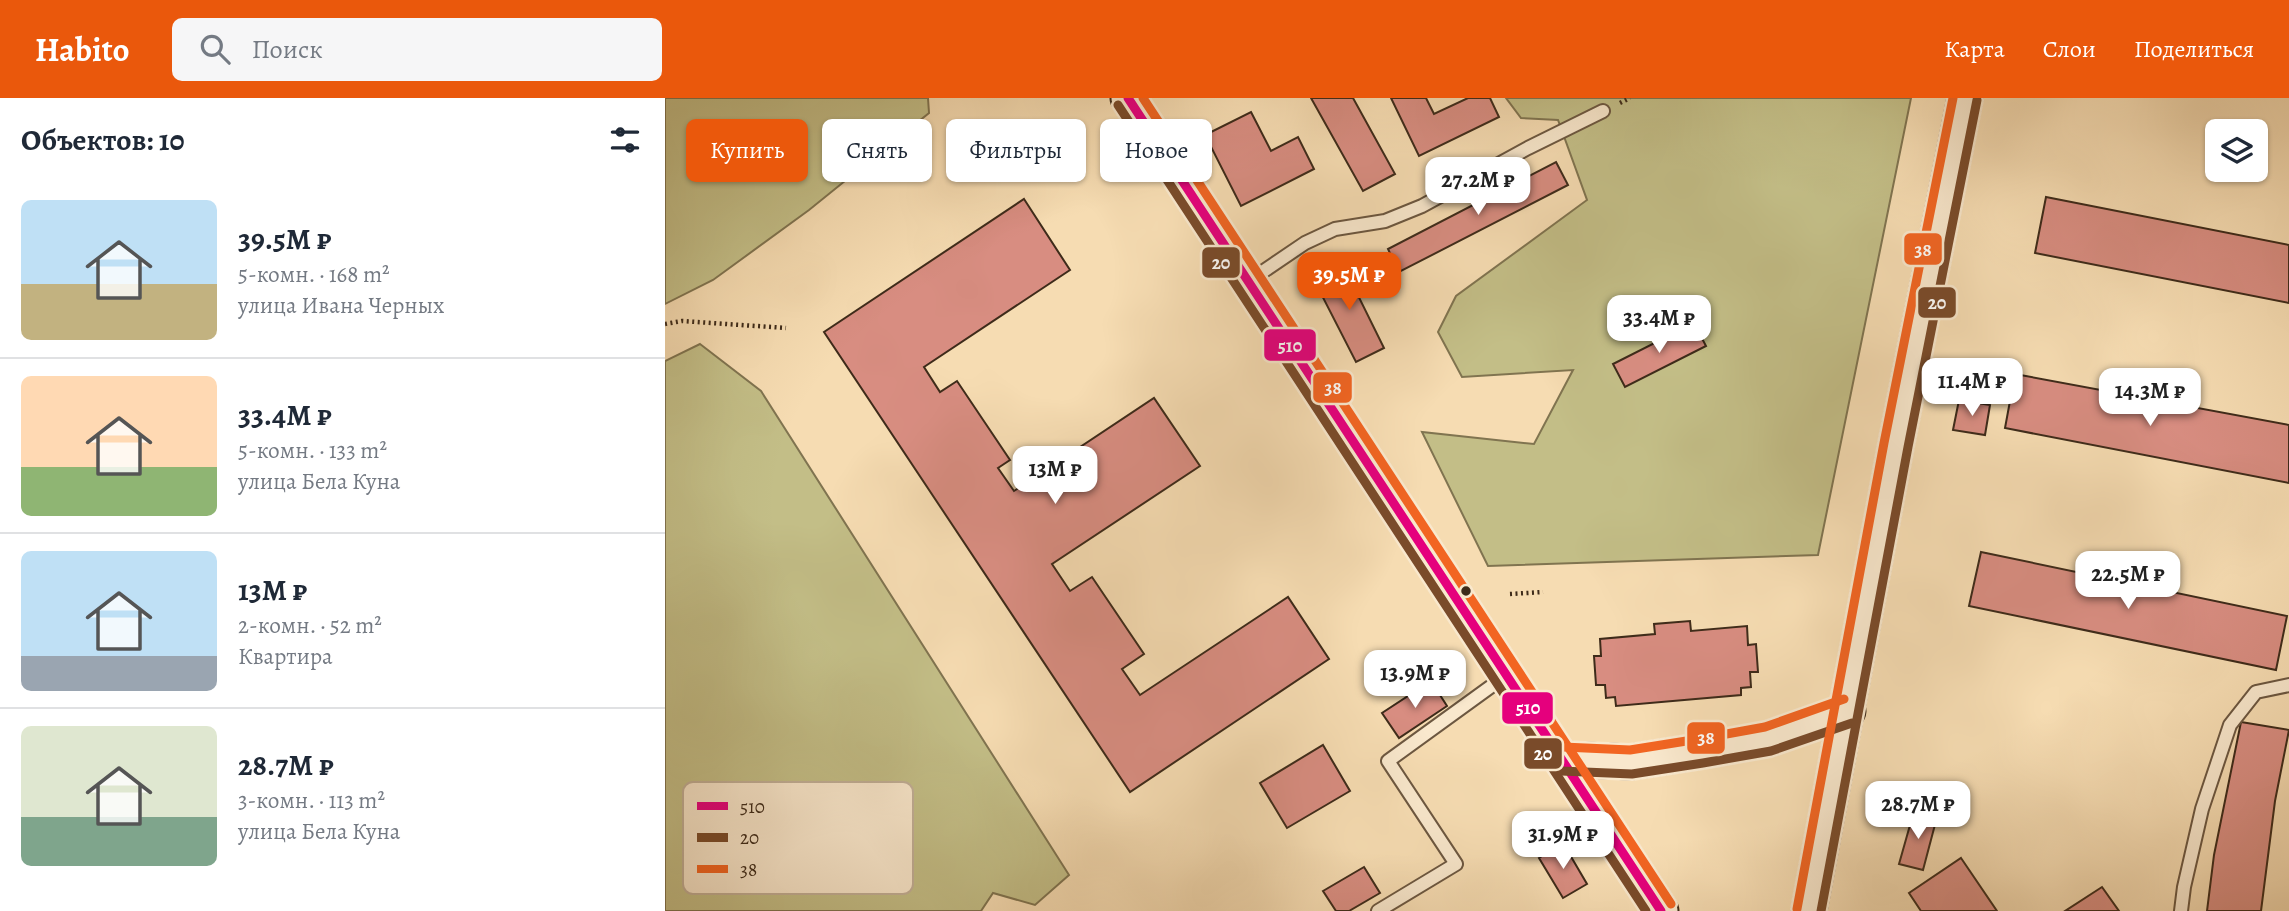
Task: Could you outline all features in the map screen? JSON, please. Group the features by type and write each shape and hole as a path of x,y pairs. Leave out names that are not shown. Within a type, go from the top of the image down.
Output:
{"street":[{"path":"1809,911 1965,98"},
{"path":"1131,100 1661,911"},
{"path":"1562,759 1631,762 1701,751 1768,738 1848,711"}],"lane":[{"path":"1249,281 1305,243 1335,229 1385,221 1422,206 1603,111"},
{"path":"1378,911 1457,864 1388,761 1508,675"},
{"path":"2181,911 2202,809 2231,726 2256,692 2289,685"}],"path":[{"path":"665,324 682,321 786,328"},
{"path":"1510,594 1543,592"}],"shaded area":[{"path":"665,98 928,98 929,113 922,119 822,119 822,182 844,182 713,280 665,304"},
{"path":"1506,98 1911,98 1818,555 1488,566 1422,432 1534,444 1573,370 1462,377 1438,332 1456,296 1587,200 1558,120 1521,118"},
{"path":"700,344 761,391 1069,875 1035,905 993,893 981,911 665,911 665,361"}],"building":[{"path":"1311,98 1353,98 1395,174 1363,191"},
{"path":"1391,98 1426,98 1434,114 1468,98 1490,98 1499,117 1419,156"},
{"path":"1251,112 1271,151 1298,137 1314,169 1241,206 1212,149 1212,132"},
{"path":"1556,162 1568,185 1399,272 1388,249"},
{"path":"2046,197 2289,245 2289,303 2035,253"},
{"path":"1024,199 1070,270 924,367 940,392 957,381 1010,460 998,468 1014,491 1154,398 1200,466 1052,564 1070,591 1092,577 1144,654 1122,669 1140,695 1288,597 1329,659 1130,792 824,332"},
{"path":"1342,263 1384,348 1356,362 1313,278"},
{"path":"1694,323 1706,346 1625,387 1613,364"},
{"path":"2015,374 2289,425 2289,483 2005,428"},
{"path":"1959,400 1990,405 1985,435 1953,430"},
{"path":"1981,552 2287,616 2276,670 1969,606"},
{"path":"1690,621 1691,631 1747,626 1748,645 1756,644 1758,672 1750,672 1751,687 1741,688 1741,695 1616,706 1615,697 1606,698 1605,685 1596,685 1594,656 1601,656 1600,639 1655,634 1654,624"},
{"path":"1431,681 1447,706 1399,738 1382,713"},
{"path":"2241,722 2289,730 2275,801 2261,911 2207,911 2214,855"},
{"path":"1323,745 1350,791 1287,828 1260,783"},
{"path":"1914,811 1937,817 1923,870 1899,864"},
{"path":"1563,843 1587,884 1563,898 1539,858"},
{"path":"1961,858 1997,911 1921,911 1909,893"},
{"path":"1364,867 1380,893 1349,911 1336,911 1323,891"},
{"path":"2102,887 2119,911 2065,911"}],"transit line":[{"name":"510","path":"1128,98 1661,911"},
{"name":"38","path":"1143,98 1671,904"},
{"name":"38","path":"1797,909 1884,443 1953,98"},
{"name":"20","path":"1821,911 1908,447 1977,100"},
{"name":"20","path":"1118,105 1646,911"},
{"name":"38","path":"1563,747 1630,750 1699,739 1765,727 1844,699"},
{"name":"20","path":"1561,771 1632,774 1703,763 1771,751 1852,723"}]}
